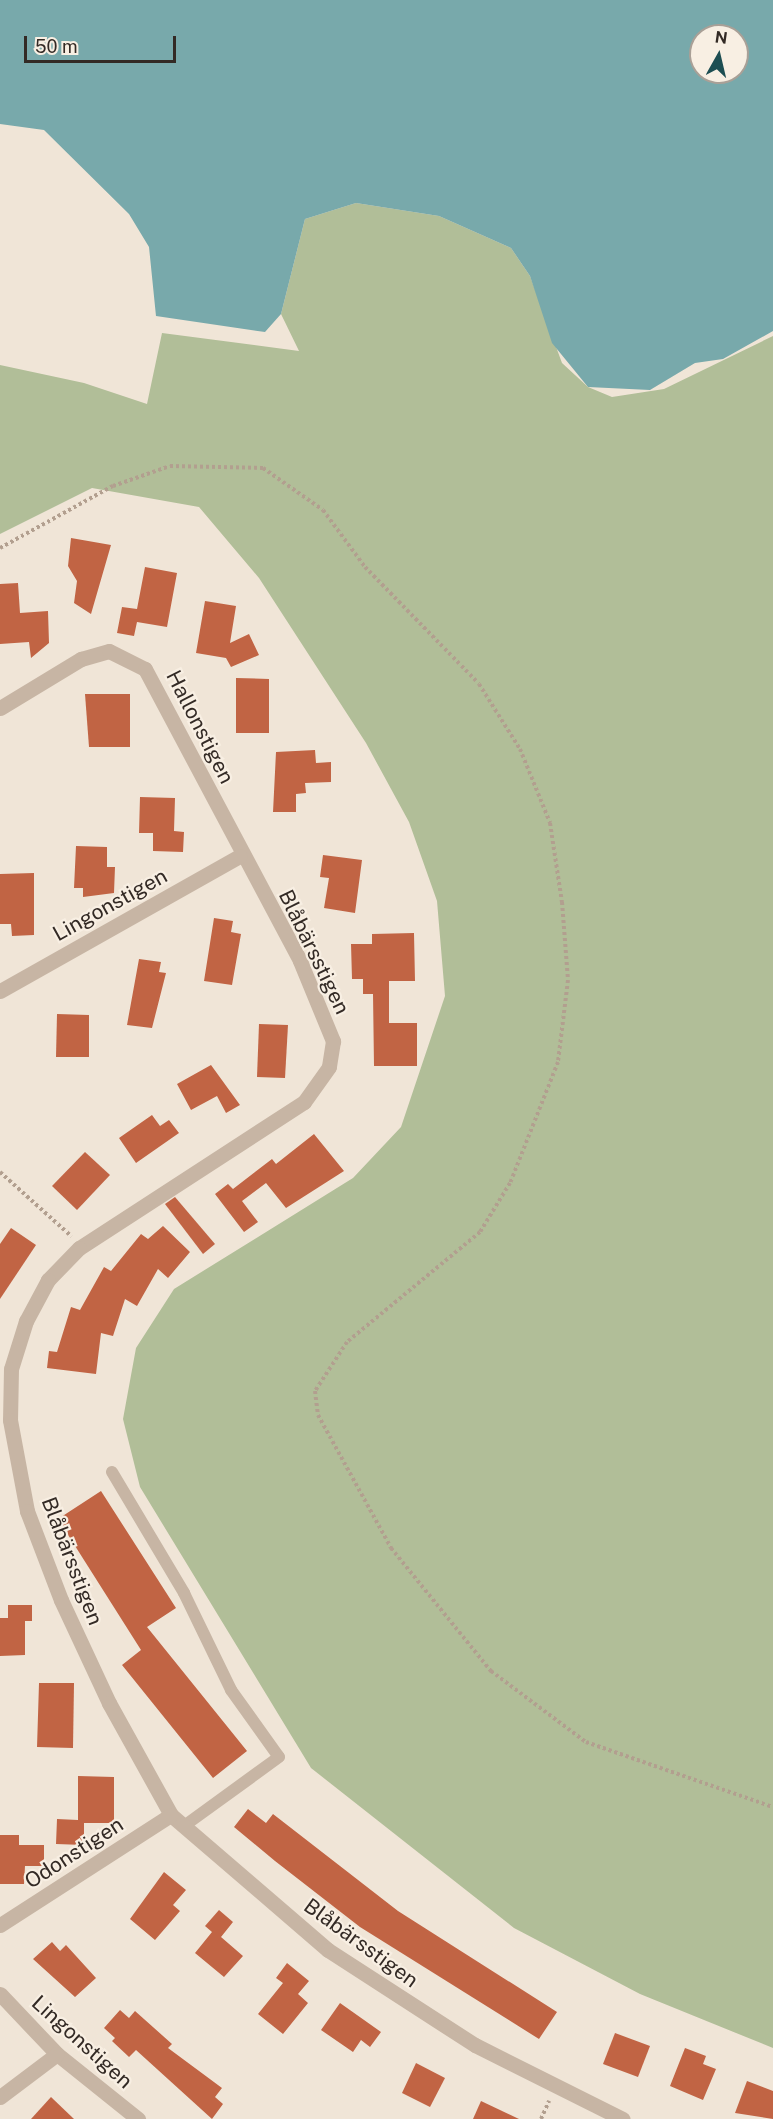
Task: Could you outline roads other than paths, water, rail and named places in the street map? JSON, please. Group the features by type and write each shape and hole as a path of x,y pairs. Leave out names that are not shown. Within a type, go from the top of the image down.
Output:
{"street":[{"name":"Hallonstigen","path":"0,708 81,659 109,651 145,669 240,856"},
{"name":"Lingonstigen","path":"0,991 240,856"},
{"name":"Blåbärsstigen","path":"240,856 300,961 333,1041 329,1066 304,1102 82,1246 48,1280 26,1320 11,1369 10,1420 27,1511 61,1600 109,1703 171,1815 328,1950 475,2044 623,2119"},
{"name":"Odonstigen","path":"0,1925 171,1815"},
{"name":"Lingonstigen","path":"0,1994 57,2054 138,2119"},
{"path":"0,2097 57,2054"}],"lane":[{"path":"112,1472 184,1593 231,1690 279,1757 184,1826"}],"water":[{"path":"0,0 773,0 773,331 723,359 695,363 650,390 588,387 552,343 530,276 511,248 439,216 356,203 305,219 281,314 265,332 156,316 149,247 129,214 44,130 0,124"}]}
